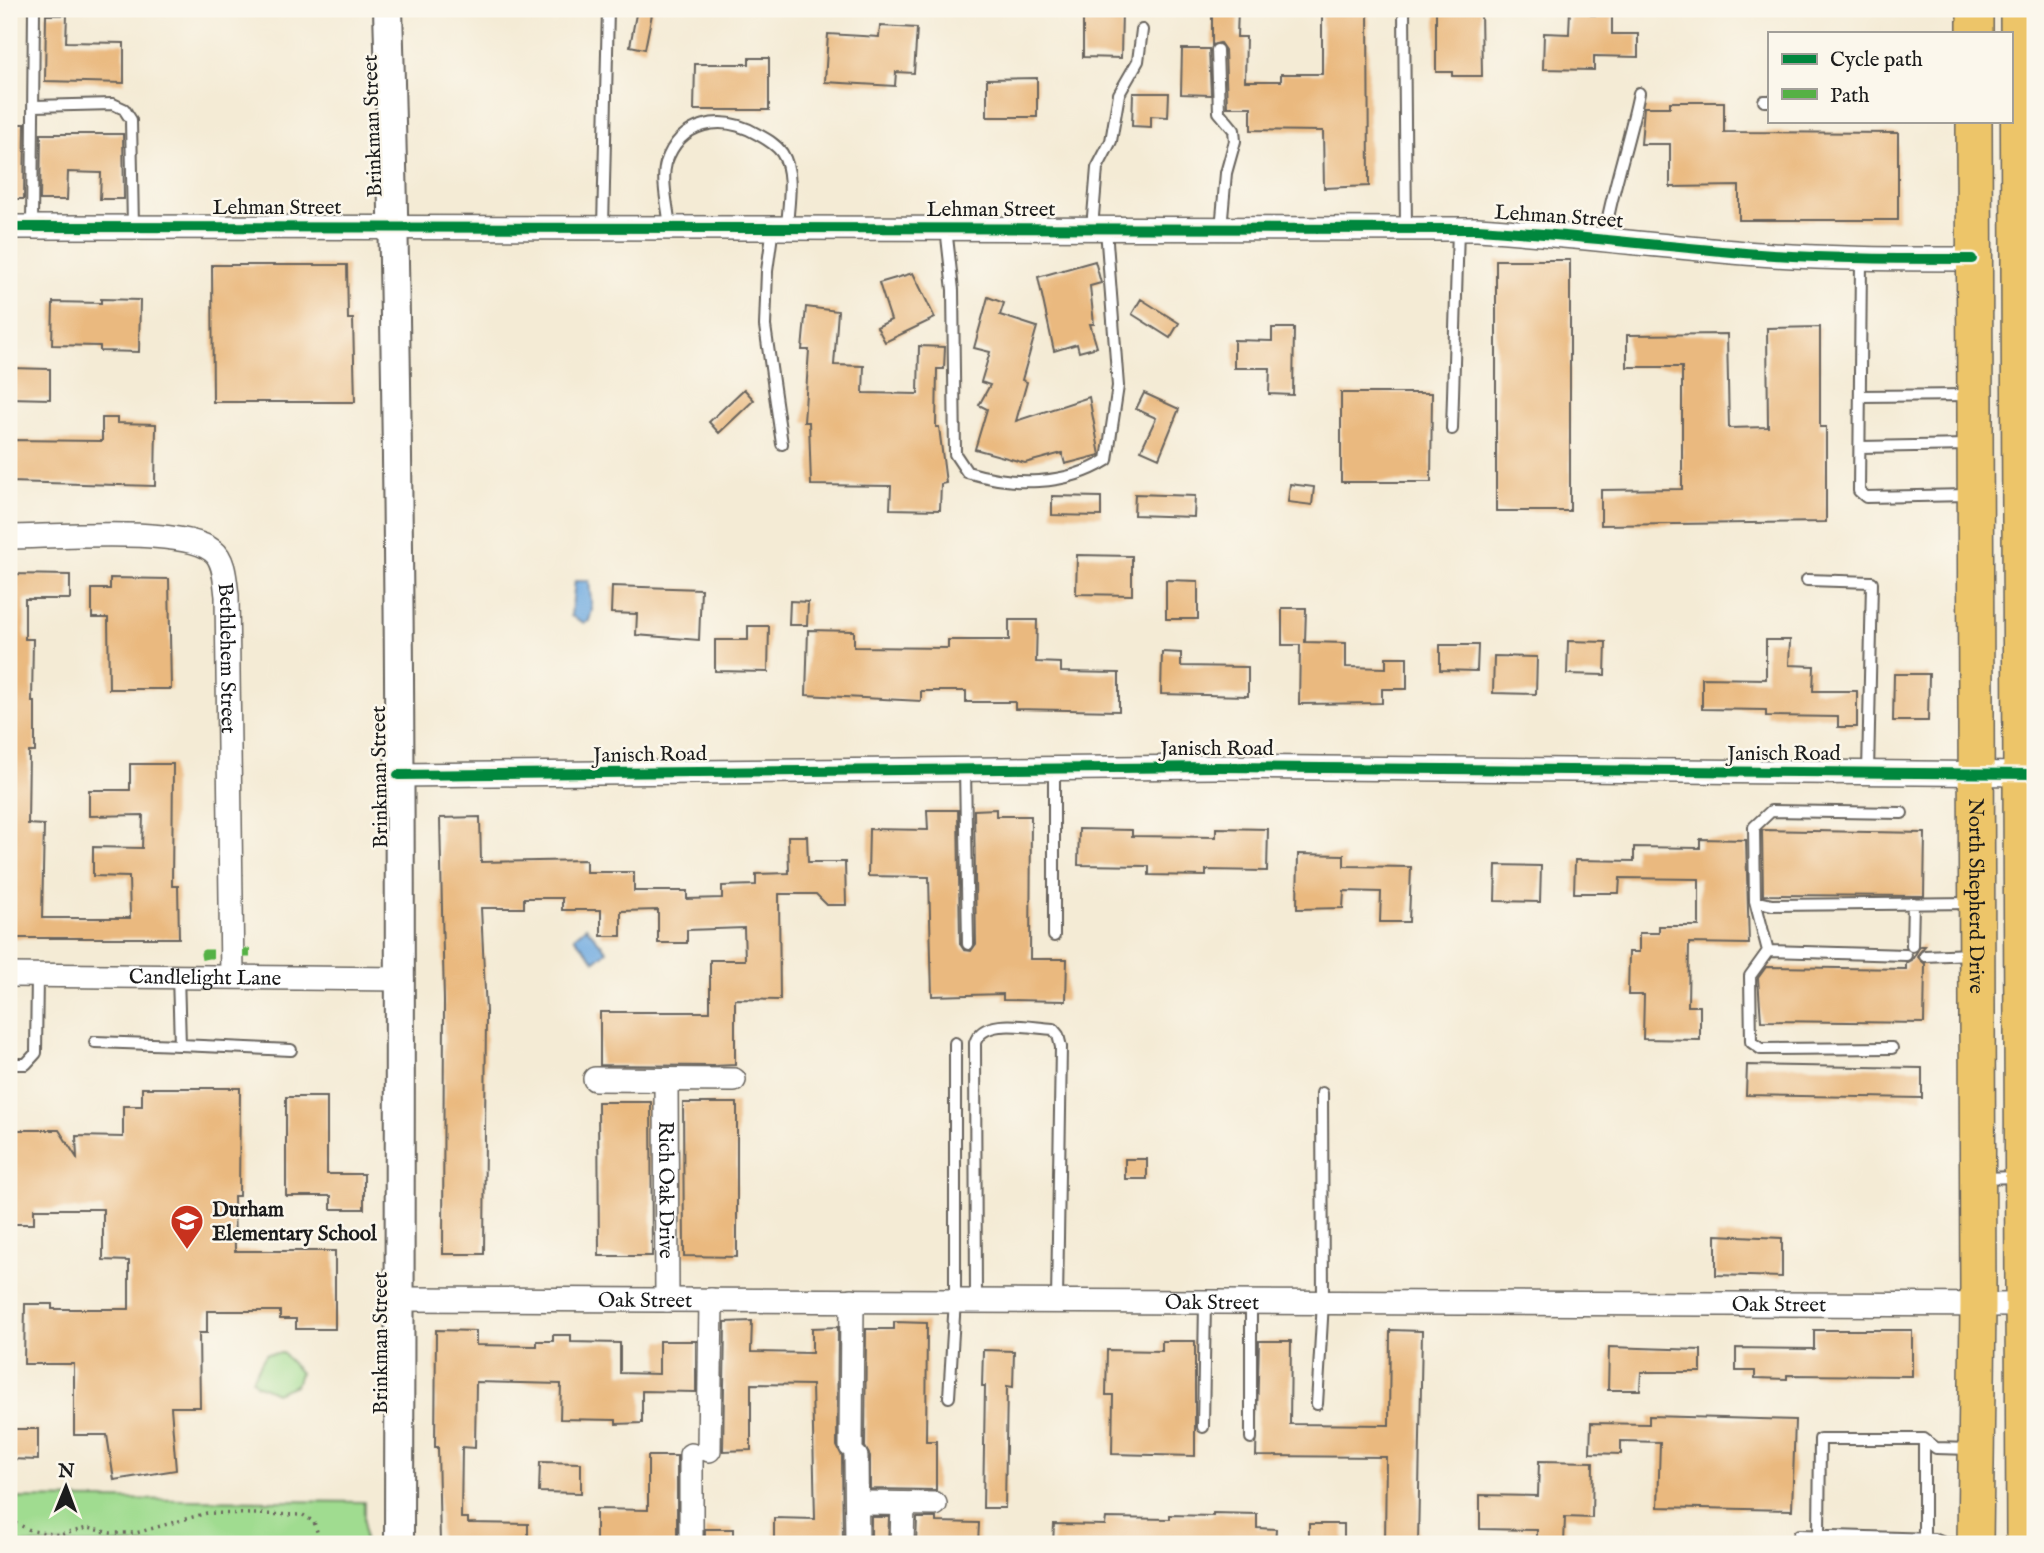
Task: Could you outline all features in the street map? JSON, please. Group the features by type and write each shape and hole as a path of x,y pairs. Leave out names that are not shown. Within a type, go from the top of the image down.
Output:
{"main road":[{"path":"1975,9 1975,32"},
{"name":"North Shepherd Drive","path":"2018,9 2023,67 2028,234 2030,1507 2024,1544"},
{"name":"North Shepherd Drive","path":"1974,122 1972,260 1976,445 1978,1178 1975,1544"},
{"path":"1972,260 2028,234"}],"street":[{"name":"Brinkman Street","path":"388,9 394,226 402,979 399,1544"},
{"name":"Lehman Street","path":"9,227 1458,229 1604,238 1757,254 1972,260"},
{"name":"Bethlehem Street","path":"9,537 164,536 195,540 215,552 224,570 228,596 233,976"},
{"name":"Janisch Road","path":"398,775 1215,767 2028,774"},
{"name":"Candlelight Lane","path":"9,975 402,979"},
{"path":"595,1079 734,1080"},
{"name":"Rich Oak Drive","path":"666,1080 667,1300"},
{"name":"Oak Street","path":"400,1299 2029,1305"},
{"path":"691,1544 711,1300"},
{"path":"852,1300 857,1544"},
{"path":"868,1503 935,1504"},
{"path":"902,1544 903,1504"}],"lane":[{"path":"32,227 34,9"},
{"path":"603,226 608,9"},
{"path":"1405,9 1406,229"},
{"path":"946,228 954,314 955,454 967,472 993,480 1065,479 1086,474 1107,460 1118,386 1099,228 1097,168 1111,141 1119,94 1139,61 1142,30"},
{"path":"1217,50 1219,112 1234,130 1235,141 1226,173 1221,229"},
{"path":"1604,238 1610,202 1632,130 1639,93"},
{"path":"34,106 113,104 124,109 131,120 133,227"},
{"path":"670,227 665,166 679,139 691,130 728,121 743,125 773,143 782,154 789,169 780,227 767,271 765,326 782,444"},
{"path":"1452,429 1458,229"},
{"path":"1861,259 1859,491 1866,497 1976,495"},
{"path":"1860,396 1975,395"},
{"path":"1860,447 1976,445"},
{"path":"1807,580 1872,582 1868,773"},
{"path":"965,769 968,944"},
{"path":"1054,769 1054,936"},
{"path":"1768,951 1755,901 1754,827 1771,811 1902,813"},
{"path":"1755,901 1772,905 1977,903"},
{"path":"1768,951 1909,950 1913,904"},
{"path":"1768,951 1750,976 1751,1042 1761,1049 1892,1048"},
{"path":"1925,956 1977,954"},
{"path":"9,1064 26,1064 36,1053 37,975"},
{"path":"178,975 180,1045"},
{"path":"949,1397 965,1300 975,1043 978,1033 986,1028 1053,1029 1058,1035 1061,1047 1057,1301"},
{"path":"95,1042 291,1050"},
{"path":"955,1043 965,1300"},
{"path":"1317,1404 1323,1302 1322,1093"},
{"path":"1978,1178 2029,1177"},
{"path":"1203,1427 1205,1302"},
{"path":"1251,1302 1251,1438"},
{"path":"1819,1535 1820,1439 1924,1439 1936,1448 1977,1449"},
{"path":"1924,1439 1924,1539"},
{"path":"1799,1544 1799,1535 1863,1540 1924,1539 1975,1544"}],"path":[{"path":"9,1520 32,1531 60,1535 88,1528 111,1534 136,1533 207,1513 303,1515 314,1522 321,1544"}],"green space":[{"path":"283,1353 300,1373 296,1385 276,1393 256,1384 252,1379 266,1354"},
{"path":"9,1498 364,1502 364,1544 9,1544"}],"water":[{"path":"575,581 589,581 592,610 589,621 584,623 571,616"},
{"path":"586,927 607,951 595,961 574,937"}],"building":[{"path":"637,9 653,9 645,49 630,46"},
{"path":"1083,9 1122,9 1121,58 1083,57"},
{"path":"1212,9 1238,9 1237,37 1246,37 1245,81 1281,81 1281,74 1322,74 1322,9 1368,9 1369,186 1324,188 1323,131 1251,130 1251,107 1227,107 1225,50 1220,43 1212,45"},
{"path":"1436,9 1481,9 1482,76 1452,76 1452,72 1436,72"},
{"path":"1570,9 1591,9 1591,15 1612,15 1612,34 1638,34 1638,57 1594,56 1594,70 1543,69 1544,33 1569,34"},
{"path":"46,15 67,15 66,42 124,43 124,83 45,81"},
{"path":"880,26 917,28 914,73 896,72 895,86 825,82 828,34 879,37"},
{"path":"1182,49 1209,49 1211,95 1181,94"},
{"path":"749,58 769,58 769,110 694,110 695,64 749,64"},
{"path":"1037,78 1037,117 987,117 987,79"},
{"path":"1133,93 1169,93 1168,117 1151,116 1151,127 1132,126"},
{"path":"1670,102 1724,102 1724,132 1898,133 1898,220 1739,220 1739,186 1670,187 1670,144 1641,144 1644,107 1670,107"},
{"path":"9,124 25,124 24,199 10,199"},
{"path":"41,134 123,134 124,199 100,199 101,173 68,172 67,200 40,200"},
{"path":"1496,260 1570,260 1570,511 1496,511"},
{"path":"1095,261 1101,283 1090,286 1094,324 1090,324 1097,347 1079,352 1077,344 1054,351 1038,277"},
{"path":"212,265 347,265 348,319 353,319 355,402 213,402"},
{"path":"913,273 935,318 885,342 877,327 891,320 879,283"},
{"path":"988,297 1004,303 1000,315 1037,327 1022,380 1027,382 1016,421 1089,397 1100,455 1065,464 1062,453 1025,463 975,449 987,409 979,405 990,385 981,382 990,352 974,348"},
{"path":"101,299 140,300 139,352 100,351 100,346 52,345 53,302 101,303"},
{"path":"1141,299 1179,323 1170,338 1132,314"},
{"path":"806,307 838,311 834,365 864,366 863,393 918,394 919,346 945,347 944,369 937,369 936,427 939,427 946,483 941,484 940,510 890,509 891,486 811,485 809,422 804,422 809,350 802,350"},
{"path":"1820,327 1820,427 1826,427 1826,522 1601,525 1601,490 1682,489 1682,367 1627,367 1627,335 1727,334 1729,428 1768,427 1767,328"},
{"path":"1272,328 1294,328 1293,395 1269,394 1270,368 1234,368 1234,340 1272,341"},
{"path":"9,368 50,369 50,399 9,398"},
{"path":"744,389 754,400 719,433 709,422"},
{"path":"1144,393 1179,409 1159,458 1141,450 1156,418 1136,409"},
{"path":"1341,393 1432,393 1431,482 1341,482"},
{"path":"102,418 117,418 117,423 156,424 155,486 9,482 9,440 102,441"},
{"path":"1290,484 1314,487 1312,505 1288,502"},
{"path":"1135,494 1195,496 1194,517 1134,515"},
{"path":"1052,496 1101,497 1101,516 1052,515"},
{"path":"1077,555 1132,556 1132,595 1076,594"},
{"path":"9,574 70,575 70,599 25,599 25,639 33,639 32,702 35,702 35,752 29,752 28,824 44,825 42,918 130,918 129,877 93,876 93,847 142,848 143,815 89,816 89,790 130,790 130,764 173,764 172,886 178,886 179,938 9,938"},
{"path":"110,578 169,579 171,689 109,689 108,618 92,618 92,589 110,589"},
{"path":"1166,580 1198,581 1198,619 1166,619"},
{"path":"612,586 701,589 699,640 636,635 637,614 611,613"},
{"path":"790,601 808,602 807,625 789,625"},
{"path":"1282,608 1306,608 1305,642 1346,643 1346,667 1386,668 1386,657 1407,657 1407,689 1382,689 1382,703 1299,704 1300,645 1282,645"},
{"path":"1009,620 1037,620 1036,662 1061,663 1061,672 1119,673 1119,711 1015,709 1015,702 966,702 966,691 921,691 921,701 806,695 808,630 854,631 854,647 948,648 948,640 1009,640"},
{"path":"748,626 769,626 768,672 715,671 715,640 748,640"},
{"path":"1766,640 1790,640 1789,665 1814,666 1813,691 1857,691 1857,727 1838,727 1838,717 1766,716 1766,710 1702,709 1702,678 1766,679"},
{"path":"1568,641 1606,642 1605,675 1567,674"},
{"path":"1440,645 1478,645 1477,671 1440,670"},
{"path":"1162,652 1181,653 1181,666 1248,667 1248,696 1161,694"},
{"path":"1494,656 1537,657 1536,694 1493,693"},
{"path":"1894,674 1929,674 1928,721 1893,721"},
{"path":"996,809 996,816 1031,816 1030,959 1067,959 1066,1001 1003,1000 1003,994 932,996 929,877 868,876 869,829 928,830 927,810 958,810 960,944 964,950 971,951 976,944 974,810"},
{"path":"480,817 481,862 586,860 586,872 634,872 634,891 687,891 687,899 722,898 722,886 756,885 756,874 789,873 788,836 807,836 808,862 845,862 846,905 827,905 816,894 779,894 780,1000 735,999 735,1065 713,1066 600,1065 600,1012 710,1012 710,960 745,960 744,928 687,930 687,943 658,943 658,910 621,911 621,936 601,936 601,910 562,910 562,898 524,898 524,908 481,908 486,1012 484,1254 443,1254 444,1001 440,818"},
{"path":"1216,828 1268,829 1267,871 1206,870 1206,876 1149,875 1149,866 1078,865 1079,829 1132,830 1132,836 1216,837"},
{"path":"1762,830 1925,833 1924,896 1763,895"},
{"path":"1700,839 1746,840 1749,944 1689,943 1688,1006 1700,1006 1700,1040 1643,1039 1644,995 1628,995 1629,952 1639,952 1639,933 1659,933 1659,926 1699,926 1699,879 1620,878 1619,893 1574,893 1575,860 1634,861 1634,847 1700,848"},
{"path":"1298,854 1344,855 1344,866 1411,867 1409,922 1380,922 1381,892 1344,891 1343,908 1297,909"},
{"path":"1496,865 1541,866 1540,902 1495,901"},
{"path":"1920,946 1925,946 1917,956 1925,964 1924,1023 1761,1021 1758,978 1766,967 1906,969 1906,963 1912,960"},
{"path":"1747,1065 1922,1068 1922,1098 1746,1095"},
{"path":"142,1088 240,1088 239,1196 234,1196 235,1251 335,1251 335,1329 296,1329 296,1319 280,1319 280,1311 207,1311 207,1333 199,1333 200,1407 171,1407 176,1470 114,1480 107,1435 74,1435 74,1364 24,1364 25,1304 52,1304 52,1309 129,1309 129,1261 103,1260 103,1209 34,1209 34,1224 9,1224 9,1130 59,1130 77,1158 76,1136 123,1137 123,1106 142,1106"},
{"path":"286,1097 327,1097 327,1174 364,1174 364,1209 331,1209 331,1196 286,1196"},
{"path":"598,1102 651,1102 652,1256 599,1256"},
{"path":"683,1103 737,1103 737,1257 684,1256"},
{"path":"1125,1159 1147,1159 1147,1179 1125,1179"},
{"path":"1716,1235 1782,1238 1782,1277 1716,1275"},
{"path":"752,1321 751,1352 812,1353 812,1328 838,1327 837,1446 842,1456 843,1544 774,1544 774,1518 815,1519 812,1385 751,1384 751,1450 723,1451 725,1322"},
{"path":"894,1322 927,1323 926,1441 936,1441 936,1490 870,1489 870,1456 865,1447 866,1329 894,1329"},
{"path":"436,1330 476,1331 476,1345 537,1346 537,1341 553,1341 553,1335 571,1335 571,1342 620,1343 620,1373 659,1374 659,1341 696,1341 696,1392 642,1391 642,1423 616,1424 616,1420 560,1419 561,1384 476,1382 475,1448 462,1447 461,1518 468,1518 468,1523 528,1524 528,1544 440,1544 438,1447 435,1447"},
{"path":"1390,1330 1422,1331 1418,1544 1385,1544 1386,1457 1256,1456 1259,1341 1291,1341 1290,1424 1389,1425"},
{"path":"1814,1330 1912,1330 1912,1376 1787,1375 1787,1379 1755,1378 1755,1371 1736,1371 1736,1348 1814,1349"},
{"path":"1162,1341 1195,1341 1195,1456 1112,1454 1113,1395 1106,1395 1107,1350 1162,1351"},
{"path":"1609,1347 1701,1350 1701,1372 1641,1372 1640,1390 1608,1390"},
{"path":"983,1350 1014,1351 1013,1387 1007,1386 1005,1508 983,1508"},
{"path":"1649,1416 1795,1420 1792,1510 1658,1507 1660,1442 1621,1441 1621,1454 1590,1453 1591,1423 1649,1424"},
{"path":"9,1429 38,1429 38,1460 9,1459"},
{"path":"648,1456 677,1456 677,1544 596,1544 596,1509 648,1510"},
{"path":"1539,1461 1593,1462 1592,1518 1565,1517 1564,1544 1537,1544 1537,1530 1480,1529 1480,1495 1538,1496"},
{"path":"540,1462 581,1463 581,1493 539,1492"},
{"path":"1213,1513 1257,1514 1257,1528 1276,1529 1275,1544 1053,1544 1054,1524 1105,1525 1106,1518 1170,1519 1170,1515 1213,1516"},
{"path":"871,1517 889,1517 888,1544 871,1544"},
{"path":"917,1518 936,1518 936,1522 979,1523 978,1544 916,1544"},
{"path":"1309,1524 1344,1524 1344,1544 1309,1544"},
{"path":"705,1529 733,1529 733,1544 705,1544"}],"marked path":[{"path":"243,953 250,953"},
{"path":"206,959 205,954 213,954"}],"cycle path":[{"path":"9,227 1477,229 1786,256 1972,259"},
{"path":"398,775 1215,767 2035,774"}],"place":[{"name":"Durham Elementary School","path":"187,1251"}]}
